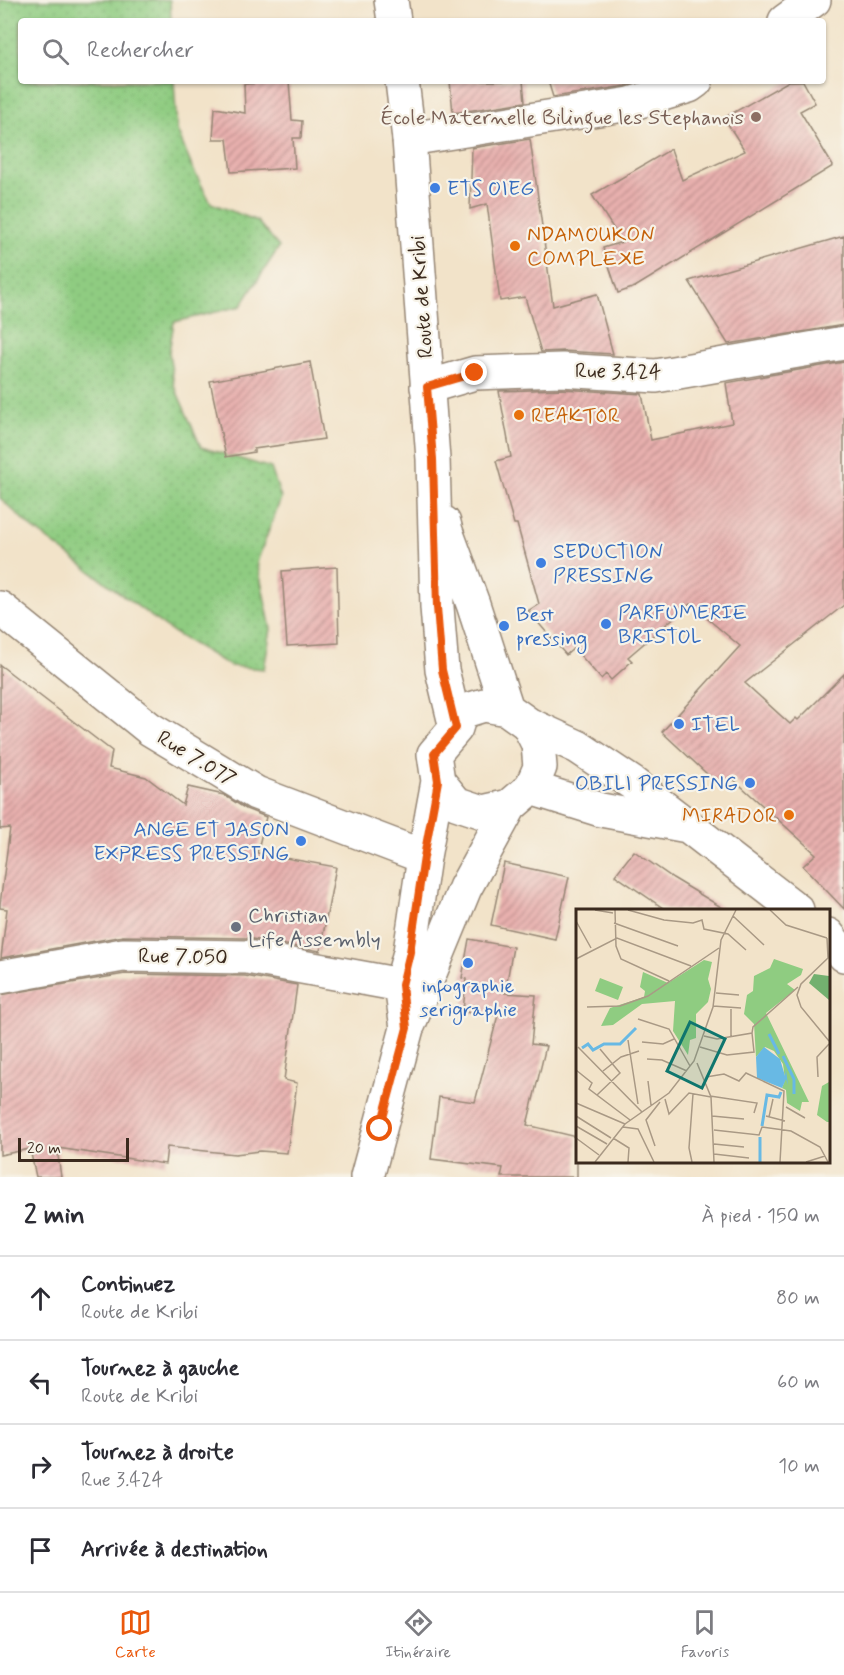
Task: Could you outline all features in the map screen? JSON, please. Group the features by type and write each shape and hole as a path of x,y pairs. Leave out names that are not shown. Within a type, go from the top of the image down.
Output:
{"main road":[{"path":"392,0 394,18"},
{"path":"789,18 814,0"},
{"name":"Route de Kribi","path":"402,84 409,139 433,459 439,639 442,670 456,728"},
{"path":"409,139 630,104 692,84"},
{"name":"Rue 3.424","path":"427,387 475,373 562,370 656,376 844,343"},
{"path":"367,1177 407,1028 465,888 540,767 538,744 517,717 446,531 433,459"},
{"name":"Rue 7.077","path":"0,608 150,729 256,793 424,857"},
{"path":"407,1028 402,985 410,952 438,781 434,754 456,728 461,712 484,705 517,717 578,747 632,783 796,909"},
{"path":"438,781 456,803 483,812 521,797 687,826"},
{"path":"829,933 844,922"},
{"path":"829,935 844,955"},
{"name":"Rue 7.050","path":"0,977 123,955 247,957 402,985"}],"green space":[{"path":"0,0 170,0 171,18 18,18 18,84 174,84 177,130 192,167 211,203 257,221 279,247 241,306 174,322 169,352 174,385 201,447 271,468 281,498 257,562 271,629 264,669 230,666 171,631 31,527 0,498"}],"building":[{"path":"244,84 289,84 292,120 302,121 301,138 293,138 295,168 231,172 227,139 213,139 215,108 245,113"},
{"path":"450,84 523,84 525,102 453,113"},
{"path":"549,84 632,84 626,86 553,97"},
{"path":"784,84 805,84 815,103 800,111 833,166 635,287 618,293 603,248 622,242 592,195 671,149 682,180 745,151 724,118"},
{"path":"530,139 553,306 597,294 613,354 541,352 525,297 500,301 487,204 470,209 472,148"},
{"path":"844,236 844,325 728,344 689,281"},
{"path":"310,362 324,439 254,449 254,452 226,457 210,381"},
{"path":"844,362 844,605 745,683 790,724 796,718 798,720 844,674 844,909 803,866 816,854 731,777 721,787 662,732 740,646 690,604 628,657 632,661 611,680 606,674 601,679 574,648 566,655 528,611 539,604 517,524 514,524 496,461 511,457 499,391 562,389 642,394 651,440 732,423 726,383"},
{"path":"337,567 339,643 287,646 282,571"},
{"path":"0,665 112,751 109,768 146,777 183,805 188,787 224,795 246,809 266,817 257,853 336,867 320,951 247,938 123,936 1,958 7,909 0,908 0,904 10,828 0,829"},
{"path":"634,851 724,909 665,909 615,875"},
{"path":"504,863 569,877 555,939 491,925"},
{"path":"469,939 513,947 505,993 536,995 531,1044 546,1046 527,1125 576,1137 577,1177 501,1177 503,1168 431,1159 439,1097 475,1102 498,1015 463,1012 466,979 462,978"},
{"path":"125,974 245,976 297,985 284,1080 297,1083 287,1153 260,1151 235,1154 167,1147 165,1164 57,1148 61,1177 36,1177 30,1149 0,1155 0,995"}],"place":[{"name":"École Maternelle Bilingue les Stephanois","path":"756,117"},
{"name":"ETS OIEG","path":"435,188"},
{"name":"NDAMOUKON COMPLEXE","path":"515,246"},
{"name":"REAKTOR","path":"519,415"},
{"name":"SEDUCTION PRESSING","path":"541,563"},
{"name":"PARFUMERIE BRISTOL","path":"606,624"},
{"name":"Best pressing","path":"504,626"},
{"name":"ITEL","path":"679,724"},
{"name":"OBILI PRESSING","path":"750,783"},
{"name":"MIRADOR","path":"789,815"},
{"name":"ANGE ET JASON EXPRESS PRESSING","path":"301,841"},
{"name":"Christian Life Assembly","path":"236,927"},
{"name":"infographie serigraphie","path":"468,963"}],"route":[{"path":"380,1129 407,1028 402,985 410,952 438,781 434,754 456,728 442,670 437,607 433,459 427,387 475,373"}]}
